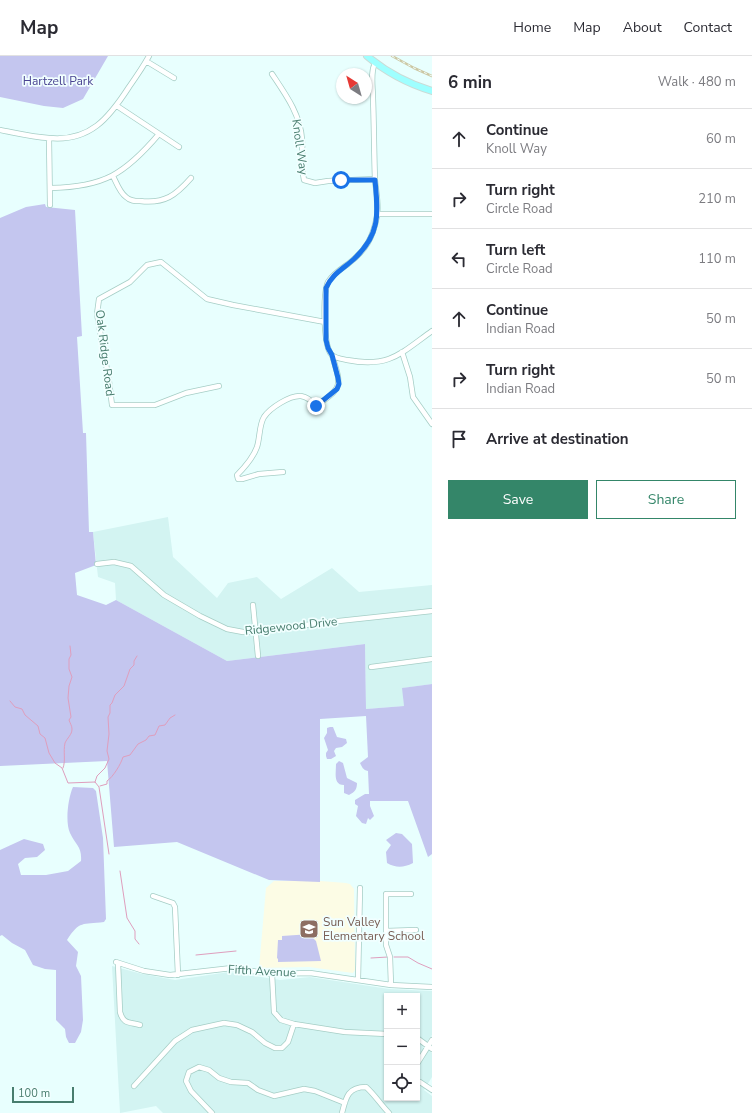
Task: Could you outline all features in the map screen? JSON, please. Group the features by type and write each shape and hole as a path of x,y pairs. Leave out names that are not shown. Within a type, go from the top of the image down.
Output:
{"main road":[{"path":"367,56 375,63 407,82 432,91"}],"street":[{"path":"0,130 49,139 76,136 97,127 108,117 117,106 148,58 174,78"},
{"path":"283,472 259,474 242,480 237,478 237,475 252,457 257,448 262,419 265,415 279,404 290,398 301,396 311,400 316,406 337,389 339,384 332,355 328,348 325,322 326,288 334,275 354,259 370,241 378,214 375,180 372,68 375,63"},
{"name":"Knoll Way","path":"272,74 294,109 302,138 304,180 315,183 328,181 375,180"},
{"path":"117,106 179,147"},
{"path":"51,188 69,188 87,185 113,176 142,154 159,134"},
{"path":"49,139 51,188 50,205"},
{"path":"113,176 124,196 131,200 149,202 160,201 171,196 182,188 191,178"},
{"path":"378,214 432,214"},
{"name":"Oak Ridge Road","path":"219,386 186,393 155,405 112,405 97,314 99,299 130,282 147,265 160,262 207,299 325,322"},
{"path":"332,355 354,362 379,362 402,352 432,331"},
{"path":"402,352 410,377 413,397 432,424"},
{"name":"Ridgewood Drive","path":"97,564 114,562 131,566 164,595 200,616 227,629 243,632 256,632 320,623 432,611"},
{"path":"253,605 258,656"},
{"path":"371,667 432,659"},
{"path":"358,980 360,888"},
{"path":"391,984 391,960 386,945 386,894 411,894"},
{"path":"154,896 173,903 175,907 178,975"},
{"path":"386,930 416,930"},
{"name":"Fifth Avenue","path":"140,1025 126,1022 122,1018 120,1012 117,963 144,971 178,975 232,968 272,974 310,973 391,984 432,986"},
{"path":"272,974 274,1012 281,1020 294,1024 345,1032 384,1034"},
{"path":"134,1086 175,1041 192,1030 224,1023 238,1025 252,1032 265,1043 275,1048 282,1048 288,1042 294,1024"},
{"path":"420,1040 430,1048"},
{"path":"432,1040 430,1048 418,1064 417,1080 432,1090"},
{"path":"212,1113 191,1091 186,1081 189,1072 199,1067 209,1070 219,1078 231,1082 248,1083 258,1090 274,1096 304,1088 345,1103"},
{"path":"342,1113 348,1094 357,1087 366,1087 373,1093 389,1113"}],"shaded area":[{"path":"168,517 173,557 217,598 228,583 257,577 281,599 332,568 359,592 432,585 432,684 403,688 404,706 366,709 365,644 227,661 116,600 115,583 98,577 93,532"},
{"name":"Sun Valley Elementary School","path":"295,879 346,883 350,884 354,889 355,970 353,973 309,967 259,968 266,888 274,881 295,881"},
{"path":"112,966 142,974 175,980 229,972 280,980 310,977 389,989 432,991 432,1035 423,1047 432,1053 432,1077 424,1090 432,1096 432,1113 163,1113 156,1106 120,1113"}],"green space":[{"name":"Hartzell Park","path":"0,56 108,56 83,99 63,108 44,106 0,97"},
{"path":"45,204 46,207 75,210 82,336 77,337 83,433 86,433 89,532 93,532 96,565 75,573 77,595 106,605 116,600 227,661 365,644 366,709 404,706 402,688 432,684 432,854 428,857 408,801 370,801 370,806 374,816 370,820 368,818 366,824 362,823 356,816 358,806 355,804 355,800 365,794 369,794 368,771 362,767 360,763 368,757 366,716 320,719 320,882 269,880 177,842 114,847 107,761 0,766 0,218 26,207"},
{"path":"333,727 337,737 346,739 347,743 342,747 336,748 334,751 336,756 331,759 327,759 326,753 328,750 324,738 327,733 327,728"},
{"path":"339,761 343,763 347,778 357,783 357,787 353,793 349,795 344,793 344,785 338,783 337,781 336,764"},
{"path":"73,787 93,788 96,791 103,838 106,919 104,922 79,926 67,940 78,952 76,966 81,976 83,1020 81,1032 75,1043 69,1043 66,1037 65,1029 56,1020 56,970 45,969 33,965 25,950 12,943 2,935 0,936 0,850 24,839 43,844 45,850 37,857 25,858 18,864 21,875 46,875 68,871 81,861 80,849 68,828 67,817"},
{"path":"396,833 402,834 412,844 413,863 406,866 393,866 387,863 386,852 391,845 386,840"},
{"path":"311,934 316,941 321,961 278,962 278,940 282,940 282,936"}],"waterway":[{"path":"63,768 65,743 72,729 69,720 71,717 68,698 69,686 72,677 69,669 69,659 71,655 70,646"},
{"path":"95,782 97,776 105,768 109,759 107,751 109,734 108,717 110,713 110,705 115,695 124,686 130,669 134,665 134,661 137,656"},
{"path":"10,701 15,707 22,709 25,715 38,726 40,734 45,738 49,753 55,763 62,768 68,783 95,782 99,787 109,854"},
{"path":"100,786 107,784 107,781 112,777 123,757 130,755 138,744 146,740 149,736 155,735 159,726 165,725 170,718 175,715"},
{"path":"120,871 127,918 135,931 135,939 139,944"},
{"path":"196,955 236,951"},
{"path":"371,958 388,957"},
{"path":"394,957 408,957 432,969"}],"railway":[{"path":"392,56 432,76"}],"place":[{"name":"Sun Valley Elementary School","path":"309,929"}],"route":[{"path":"316,406 337,389 339,384 332,355 326,340 326,288 334,275 354,259 370,241 378,214 375,180 341,180"}]}
